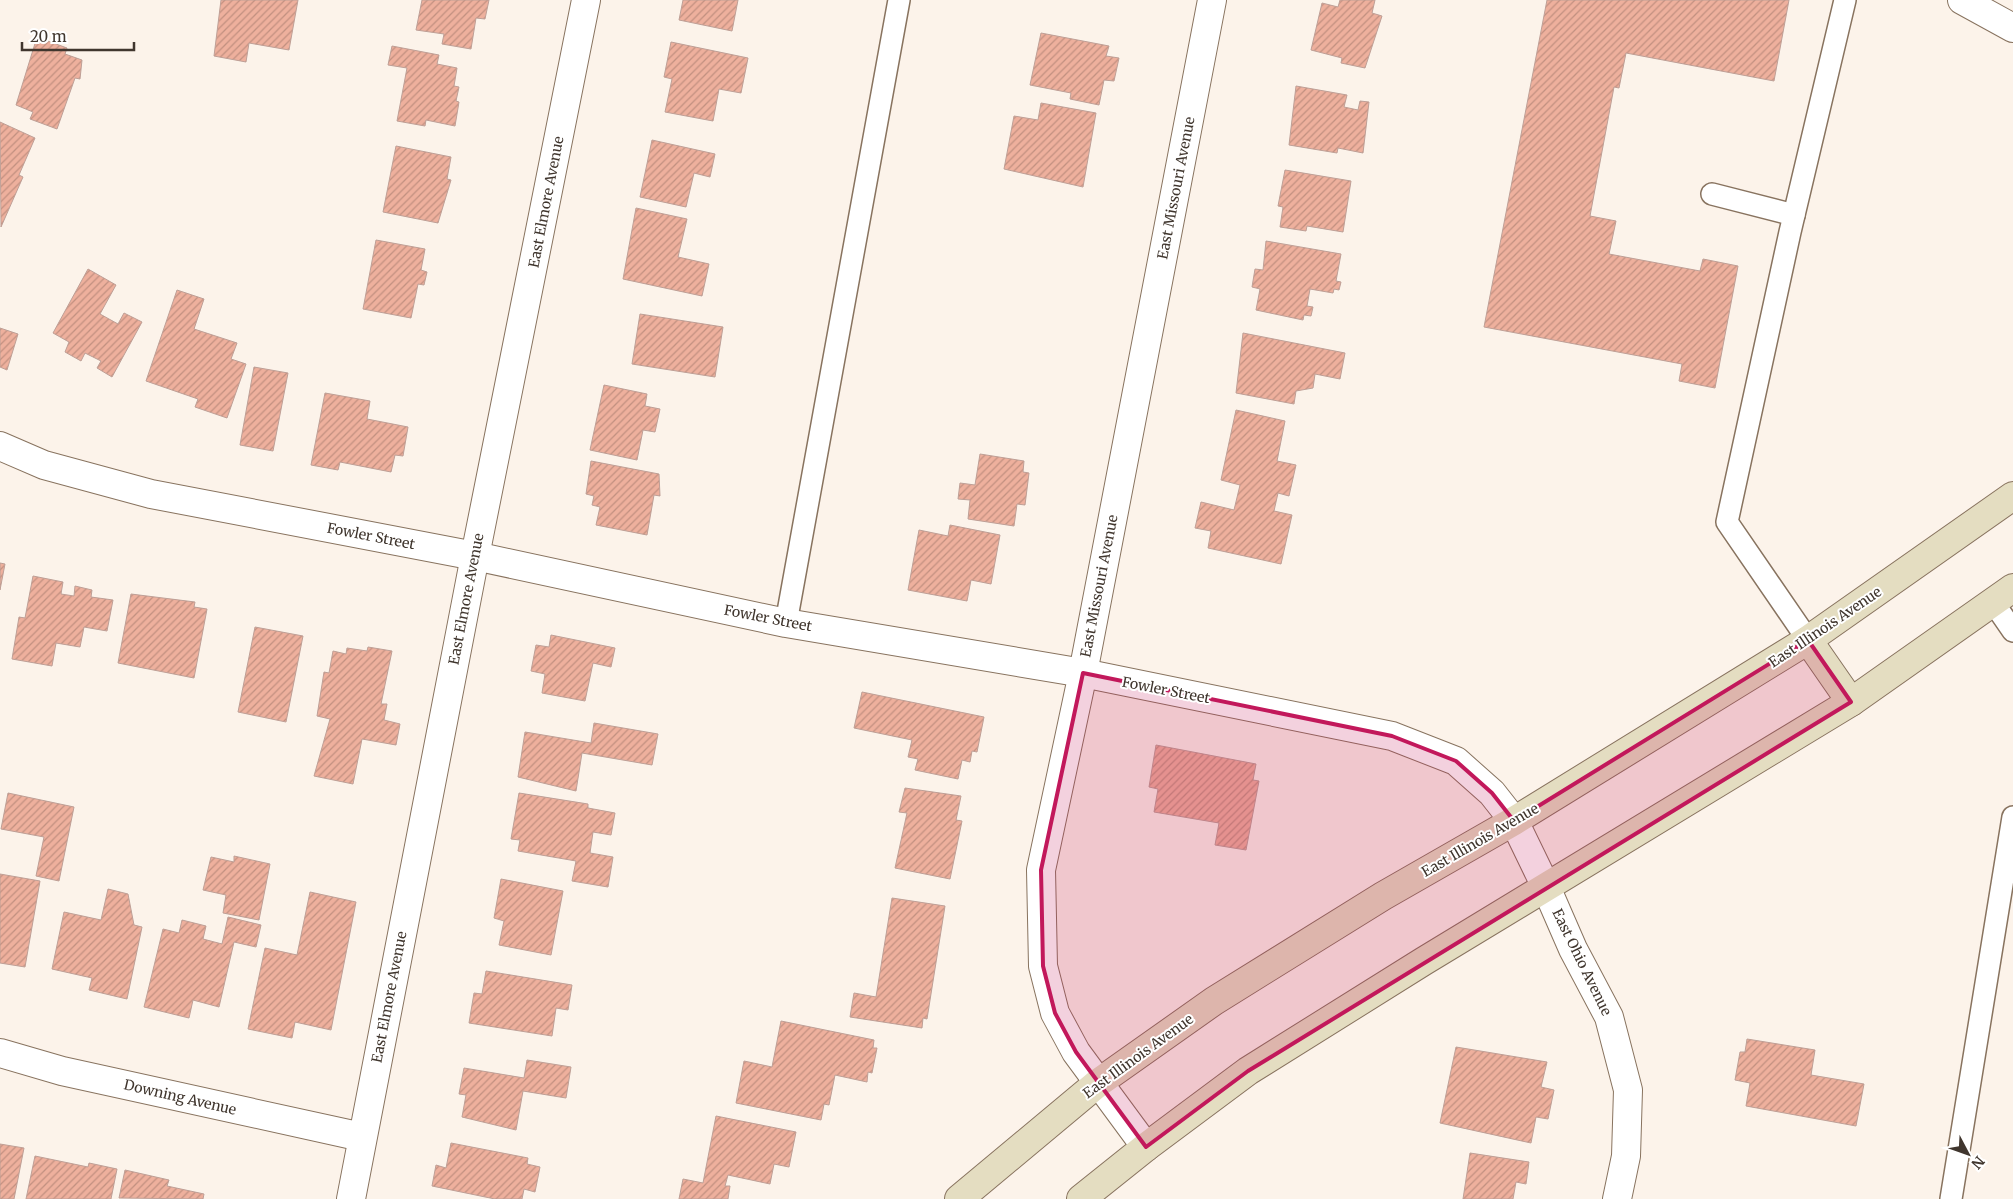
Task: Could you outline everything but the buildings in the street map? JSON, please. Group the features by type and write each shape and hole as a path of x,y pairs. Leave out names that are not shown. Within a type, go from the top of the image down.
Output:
{"main road":[{"name":"East Illinois Avenue","path":"959,1199 1098,1083 1214,1001 1383,896 1514,821 1808,640 2013,496"},
{"path":"1081,1199 1146,1147 1248,1071 1851,702 2003,595"},
{"path":"1808,640 1851,702"}],"street":[{"name":"East Elmore Avenue","path":"351,1199 475,556 586,0"},
{"name":"East Missouri Avenue","path":"1146,1147 1076,1052 1055,1013 1043,966 1042,870 1083,673 1212,0"},
{"path":"1962,0 2013,28"},
{"name":"Fowler Street","path":"0,446 44,465 151,494 475,556 786,623 1083,673 1392,736 1456,761 1492,792 1514,821"},
{"name":"East Ohio Avenue","path":"1514,821 1573,948 1609,1017 1628,1090 1626,1156 1617,1199"},
{"name":"Downing Avenue","path":"0,1053 62,1071 362,1138"}],"lane":[{"path":"786,623 899,0"},
{"path":"1808,640 1727,522 1794,215 1845,0"},
{"path":"1712,194 1794,215"},
{"path":"2003,595 2013,631"},
{"path":"1951,1199 2013,817"}],"highlighted area":[{"path":"1808,640 1851,702 1248,1071 1146,1147 1076,1052 1055,1013 1043,966 1041,870 1083,673 1392,736 1456,761 1492,793 1514,821"}]}
